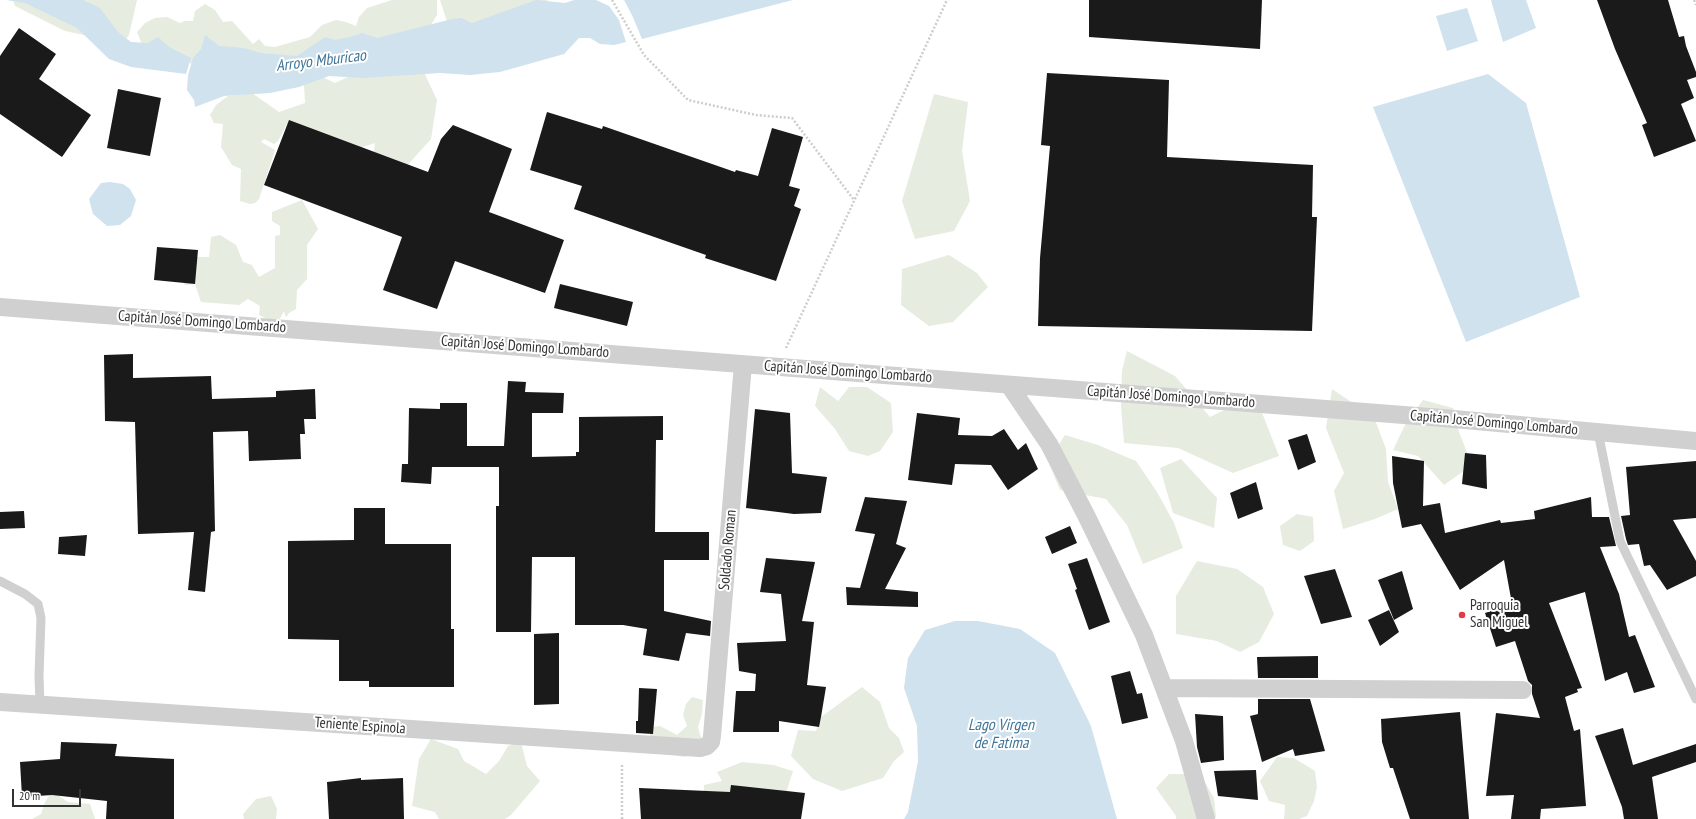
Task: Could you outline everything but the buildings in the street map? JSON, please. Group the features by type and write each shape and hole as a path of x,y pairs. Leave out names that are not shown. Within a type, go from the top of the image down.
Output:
{"street":[{"name":"Capitán José Domingo Lombardo","path":"0,307 1443,418 1696,440"},
{"name":"Soldado Roman","path":"712,736 743,364"},
{"path":"1009,384 1049,444 1086,515 1144,635 1184,741 1206,819"},
{"path":"1164,688 1523,690"},
{"name":"Teniente Espinola","path":"0,702 700,748 711,742 712,736"}],"lane":[{"path":"1598,432 1620,541 1696,699"},
{"path":"0,581 25,594 38,604 41,618 39,676 40,705"}],"path":[{"path":"612,0 644,55 688,100 756,115 792,118 854,200"},
{"path":"777,367 947,0"},
{"path":"1694,0 1696,4"},
{"path":"622,743 622,819"}],"shaded area":[{"path":"13,0 137,0 129,35 120,48 103,39 65,31 15,6"},
{"path":"392,0 437,0 437,15 429,28 396,52 194,65 172,54 156,53 141,42 137,32 145,23 155,18 167,17 180,23 185,21 193,21 195,11 205,4 215,10 223,22 232,21 253,44 259,39 265,46 275,47 310,37 322,25 336,20 356,26 359,17 367,8"},
{"path":"440,0 547,0 562,18 451,34"},
{"path":"371,66 422,68 437,100 431,139 405,168 373,157 375,143 354,150 294,123 287,124 278,141 274,144 264,139 261,142 275,150 259,199 255,203 250,204 240,201 241,169 232,165 221,147 223,124 214,123 210,115 216,105 228,96 252,93 279,112 305,103 304,85 318,75 335,83"},
{"path":"934,94 968,102 962,151 970,201 954,231 915,239 902,201"},
{"path":"302,200 318,229 307,245 307,279 297,290 296,309 289,313 286,317 284,311 277,324 259,315 260,306 248,299 239,305 201,302 195,284 185,285 177,269 191,257 209,257 211,237 220,235 236,245 243,262 252,265 259,277 275,268 275,236 280,235 280,226 272,221 272,212"},
{"path":"949,255 977,273 988,287 953,322 929,326 901,305 902,269"},
{"path":"1127,351 1175,376 1210,417 1255,395 1279,456 1233,473 1178,448 1124,443 1121,406 1122,371"},
{"path":"820,387 838,401 849,387 867,387 891,403 893,432 880,451 868,456 849,451 835,429 815,406"},
{"path":"1332,389 1374,417 1386,449 1388,482 1398,509 1375,519 1343,529 1334,491 1344,473 1326,428"},
{"path":"1423,400 1453,408 1459,432 1472,465 1444,485 1418,456 1393,450 1406,423"},
{"path":"1065,435 1098,445 1136,461 1157,492 1174,523 1183,548 1143,564 1127,525 1106,499 1060,490 1048,461"},
{"path":"1181,459 1217,498 1214,528 1173,513 1160,468"},
{"path":"1297,514 1313,517 1314,541 1300,551 1283,545 1280,526"},
{"path":"1197,561 1237,569 1263,587 1274,614 1259,642 1240,652 1217,641 1176,634 1176,596"},
{"path":"862,687 880,702 889,728 899,738 904,752 894,761 883,778 842,791 813,779 791,756 798,730 816,731 821,717"},
{"path":"692,697 703,700 702,714 698,727 700,735 704,741 700,748 685,757 659,753 650,736 651,727 660,726 677,735 687,726 683,715 686,704"},
{"path":"431,739 458,749 464,761 486,774 499,761 508,746 521,742 527,766 540,781 511,815 505,819 439,819 435,812 412,806 419,759"},
{"path":"1277,757 1294,758 1315,771 1317,787 1314,801 1307,816 1299,819 1284,819 1285,805 1269,801 1260,781"},
{"path":"742,762 773,765 793,771 786,793 704,803 704,785 722,781 717,772"},
{"path":"1169,774 1200,774 1214,798 1216,817 1214,819 1176,819 1176,816 1156,788"},
{"path":"52,791 68,802 90,804 95,819 32,819 41,814 45,802"},
{"path":"271,796 277,809 276,819 244,819 243,814 256,799"}],"water":[{"path":"6,0 83,0 100,8 118,32 131,42 148,43 158,37 169,47 191,58 186,74 131,67 109,59 77,28 25,3"},
{"name":"Arroyo Mburicao","path":"536,0 565,3 574,0 596,0 609,6 619,20 626,42 614,45 600,44 590,38 579,38 564,54 500,72 470,75 440,73 362,78 329,76 299,87 270,93 224,96 195,107 194,100 187,90 188,75 193,58 201,49 205,35 219,46 244,48 261,53 297,56 325,37 335,40 362,33 377,38 461,18 472,23"},
{"path":"624,0 793,0 642,39"},
{"path":"1491,0 1526,0 1536,28 1503,42"},
{"path":"1467,8 1478,41 1447,51 1436,16"},
{"path":"1488,74 1526,103 1580,297 1466,342 1373,107"},
{"path":"110,182 123,184 130,189 136,200 131,216 120,225 107,226 93,214 89,199 101,183"},
{"name":"Lago Virgen de Fatima","path":"955,621 978,621 1020,629 1055,653 1091,726 1117,819 904,819 908,812 918,761 917,726 904,688 908,658 925,630"}],"place":[{"name":"Parroquia San Miguel","path":"1462,615"}]}
